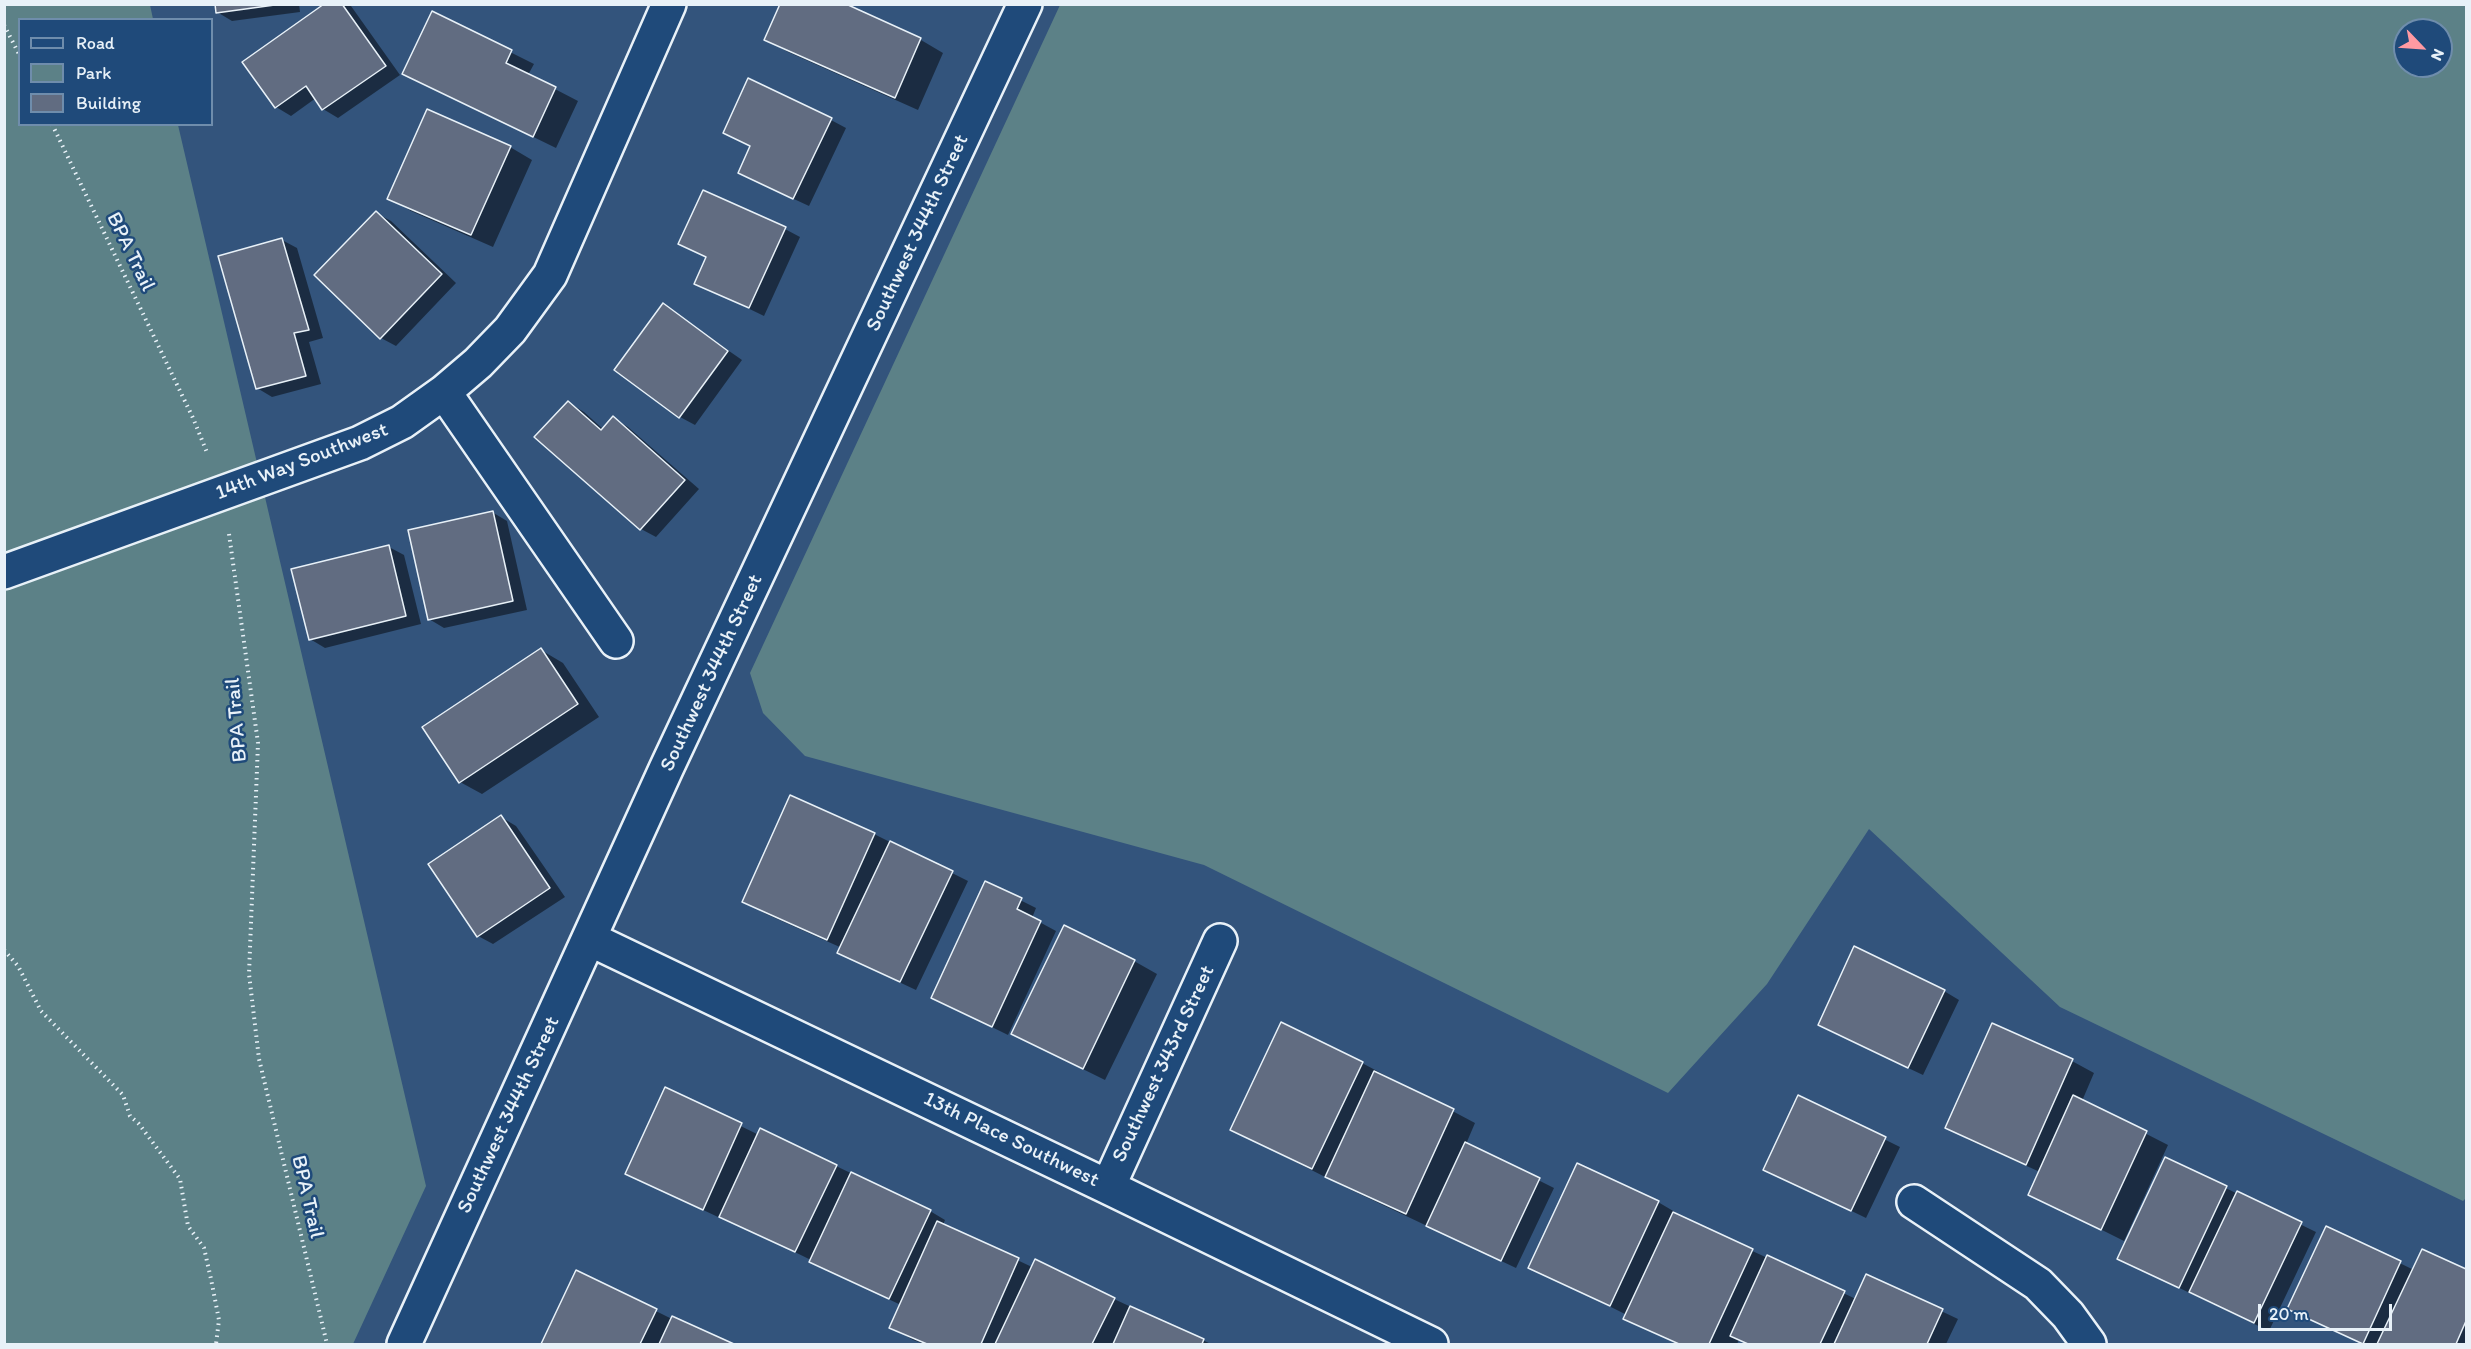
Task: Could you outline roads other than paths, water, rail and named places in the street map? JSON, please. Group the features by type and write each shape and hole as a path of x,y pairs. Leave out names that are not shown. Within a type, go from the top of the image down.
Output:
{"street":[{"name":"Southwest 344th Street","path":"404,1344 671,759 1025,4"},
{"name":"14th Way Southwest","path":"4,572 360,443 402,422 444,392 478,363 510,330 549,275 662,7"},
{"path":"444,392 616,641"},
{"name":"13th Place Southwest","path":"590,939 1431,1344"},
{"name":"Southwest 343rd Street","path":"1108,1187 1220,941"},
{"path":"1914,1202 2038,1284 2068,1316 2089,1344"}]}
